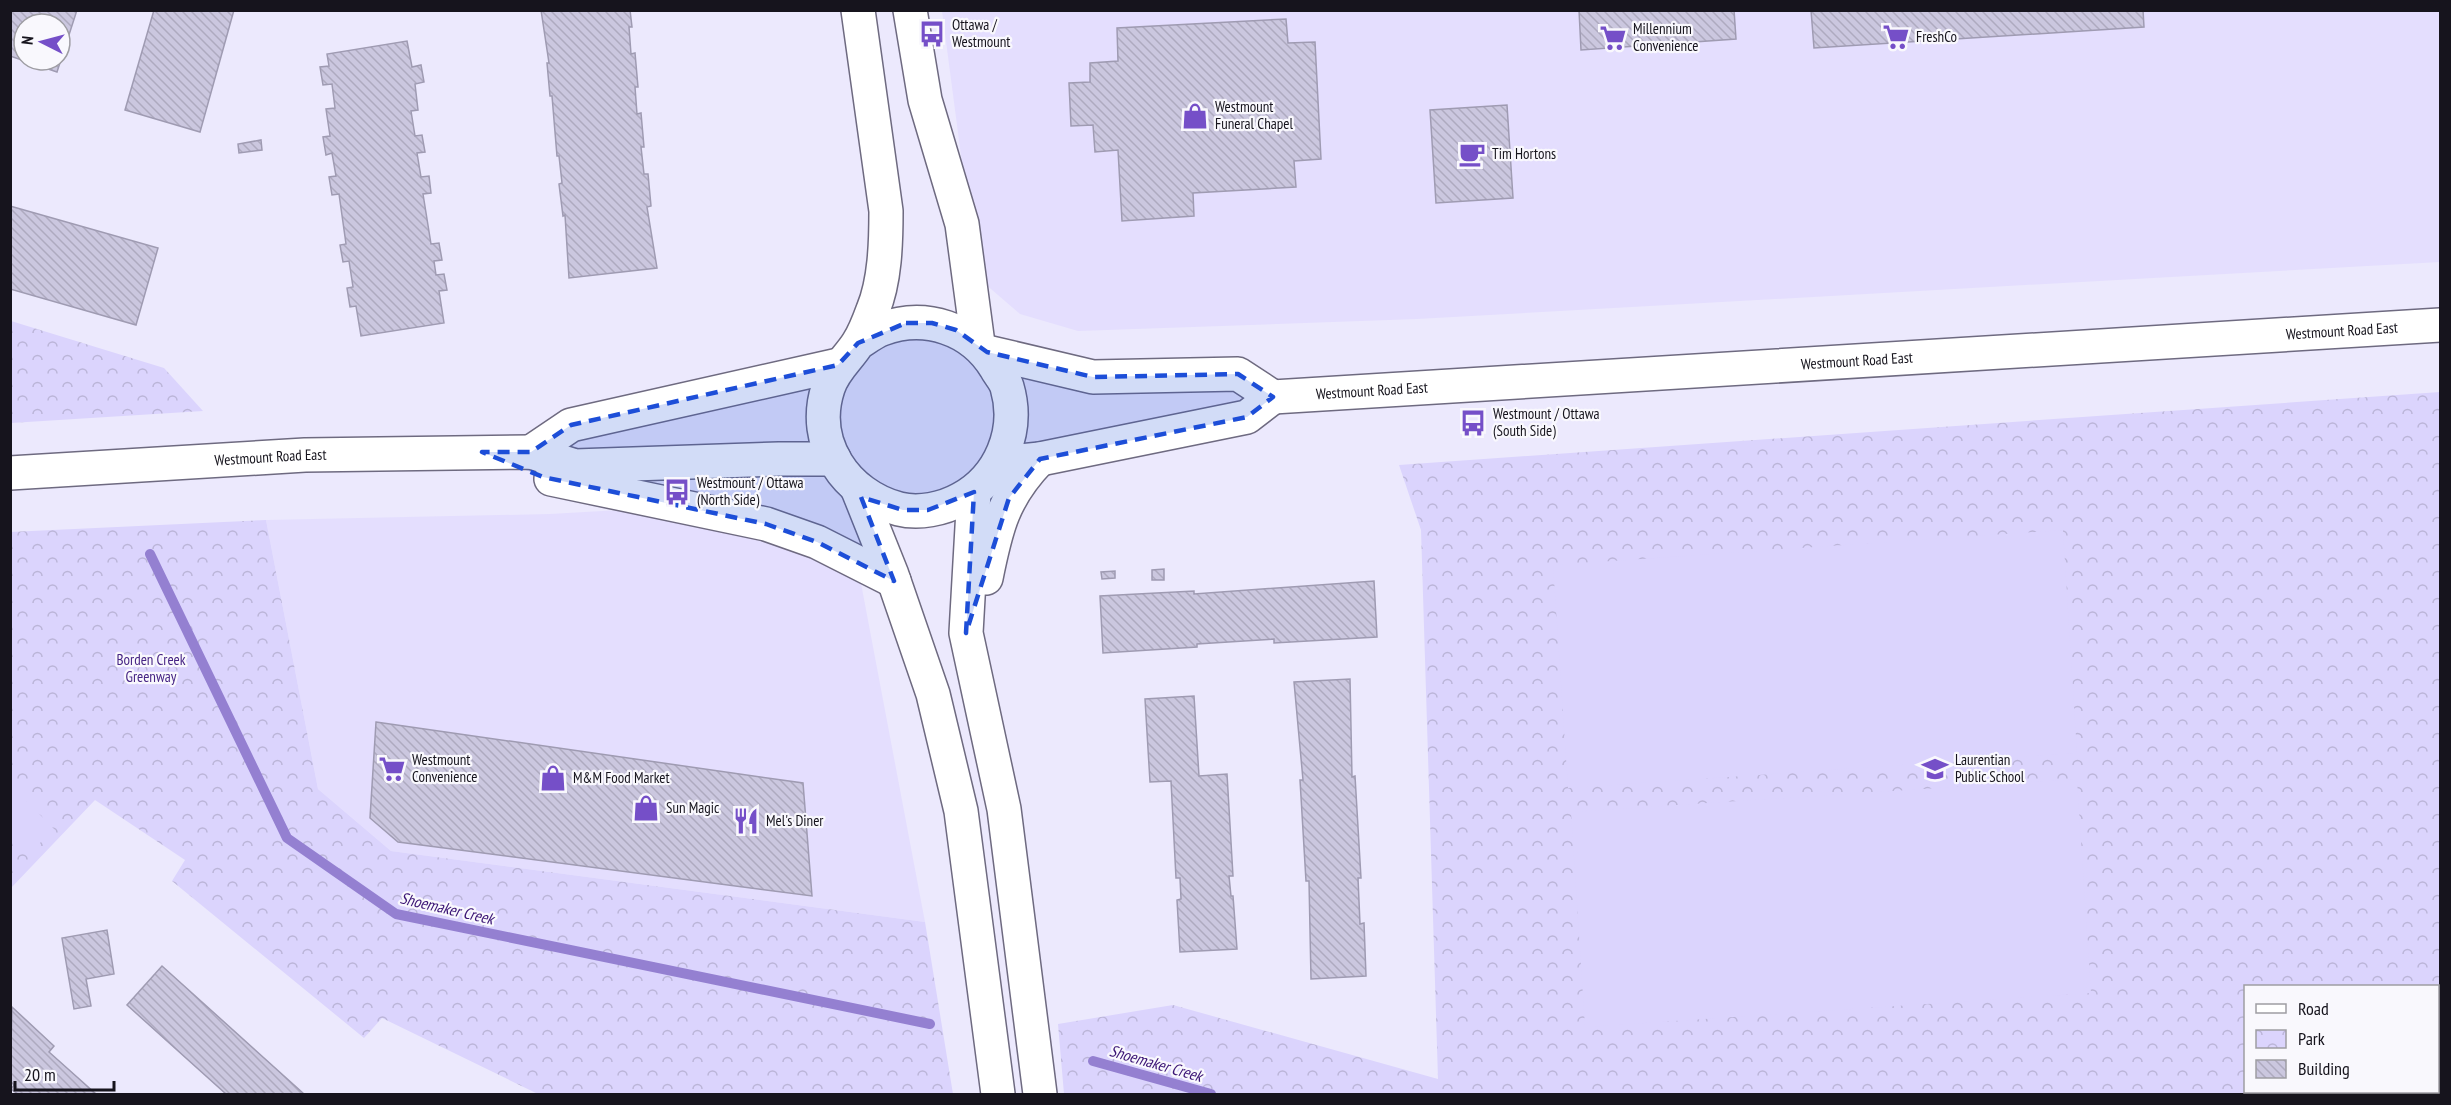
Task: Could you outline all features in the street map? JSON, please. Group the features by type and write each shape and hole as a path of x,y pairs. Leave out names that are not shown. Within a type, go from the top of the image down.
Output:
{"main road":[{"path":"858,10 886,212 886,239 874,307 828,387 824,411 825,436 844,476 858,490 879,503 903,510 919,510 952,504 974,492 999,463 1011,426 1007,386 982,348 962,224 925,100 910,10"},
{"path":"531,452 571,425 848,354 881,329 906,323 932,323 956,330 982,348 1093,377 1238,374 1273,398 1247,417 1040,459 999,463"},
{"name":"Westmount Road East","path":"1273,398 2440,325"},
{"path":"482,452 543,477 766,524 817,542 894,581"},
{"name":"Westmount Road East","path":"10,473 305,455 531,452 575,466 834,459"},
{"path":"966,633 979,602 995,531 1009,498 1025,474 1040,459"},
{"path":"858,490 894,581 933,694 961,811 998,1095"},
{"path":"974,492 966,633 1004,809 1040,1095"}],"highlighted area":[{"path":"906,323 932,323 956,330 987,352 1093,377 1238,374 1273,397 1247,417 1040,459 1009,498 966,633 974,492 928,510 903,510 861,497 894,581 817,542 766,524 543,477 482,452 531,452 571,425 838,365 858,343"}],"shaded area":[{"path":"942,11 2440,11 2440,262 1417,319 1078,331 1020,314 977,277"},
{"path":"724,504 857,562 925,922 391,851 318,789 266,520 550,514"}],"green space":[{"path":"11,321 164,368 203,411 11,423"},
{"name":"Laurentian Public School","path":"2440,392 2440,1094 1064,1094 1058,1024 1173,1005 1438,1079 1421,530 1399,465"},
{"name":"Borden Creek Greenway","path":"266,520 318,789 391,851 925,922 953,1094 538,1094 382,1018 364,1038 172,881 185,860 95,800 11,888 10,532"},
{"path":"2063,530 2077,753 1568,788 1553,565"},
{"path":"2077,779 2091,993 1585,1027 1571,812"},
{"path":"13,787 54,829 27,856 11,840 10,789"}],"building":[{"path":"10,10 77,10 72,26 72,12 12,12 12,57 10,56"},
{"path":"154,10 234,10 200,132 125,110"},
{"path":"541,10 630,10 631,54 635,53 638,87 635,87 637,114 641,113 644,147 641,147 644,174 648,174 651,206 647,207 657,268 569,278 565,215 563,216 559,184 562,183"},
{"path":"1579,10 1734,10 1736,39 1581,50"},
{"name":"FreshCo","path":"1811,10 2143,10 2144,27 1814,48"},
{"name":"Westmount Funeral Chapel","path":"1286,19 1288,43 1315,42 1321,159 1294,161 1296,187 1193,193 1194,216 1122,221 1118,150 1095,152 1093,125 1071,126 1069,83 1090,82 1090,63 1118,61 1117,28"},
{"path":"407,41 412,67 421,65 424,82 415,84 418,110 411,111 415,136 422,135 425,152 417,153 421,177 429,176 431,193 423,194 431,244 439,243 442,260 434,261 436,275 444,274 447,290 439,291 444,323 361,336 356,306 350,307 347,288 353,287 349,261 343,262 340,245 346,244 339,194 332,195 329,177 336,176 332,153 326,155 323,137 330,136 326,109 335,108 332,84 323,85 320,67 329,66 327,54"},
{"name":"Tim Hortons","path":"1507,105 1513,198 1436,203 1430,110"},
{"path":"261,140 262,150 239,153 238,144"},
{"path":"10,206 158,248 136,325 10,289"},
{"path":"1164,569 1164,580 1152,580 1152,570"},
{"path":"1115,571 1115,578 1102,579 1101,572"},
{"path":"1374,581 1377,637 1274,643 1274,639 1103,653 1100,596 1194,591 1194,594"},
{"path":"1350,679 1352,777 1355,776 1361,878 1358,878 1360,924 1364,923 1366,976 1311,979 1309,881 1306,881 1300,780 1303,780 1294,682"},
{"path":"1194,696 1199,776 1227,774 1233,876 1229,876 1237,949 1180,952 1177,900 1181,899 1180,878 1176,878 1171,781 1150,782 1145,699"},
{"path":"376,722 803,783 812,896 398,842 370,818"},
{"path":"107,930 114,974 86,979 91,1006 74,1009 62,938"},
{"path":"162,966 304,1094 226,1094 127,1005"},
{"path":"12,1007 54,1046 49,1052 96,1094 18,1094 11,1089 14,1085 10,1081"}],"waterway":[{"name":"Shoemaker Creek","path":"150,554 287,838 396,914 930,1024"},
{"name":"Shoemaker Creek","path":"1093,1061 1211,1094"}],"place":[{"name":"Ottawa / Westmount","path":"932,34"},
{"name":"FreshCo","path":"1896,37"},
{"name":"Millennium Convenience","path":"1613,38"},
{"name":"Westmount Funeral Chapel","path":"1195,116"},
{"name":"Tim Hortons","path":"1472,154"},
{"name":"Westmount / Ottawa (South Side)","path":"1473,423"},
{"name":"Westmount / Ottawa (North Side)","path":"677,492"},
{"name":"Westmount Convenience","path":"392,769"},
{"name":"Laurentian Public School","path":"1935,769"},
{"name":"M&M Food Market","path":"553,778"},
{"name":"Sun Magic","path":"646,808"},
{"name":"Mel's Diner","path":"746,821"}]}
